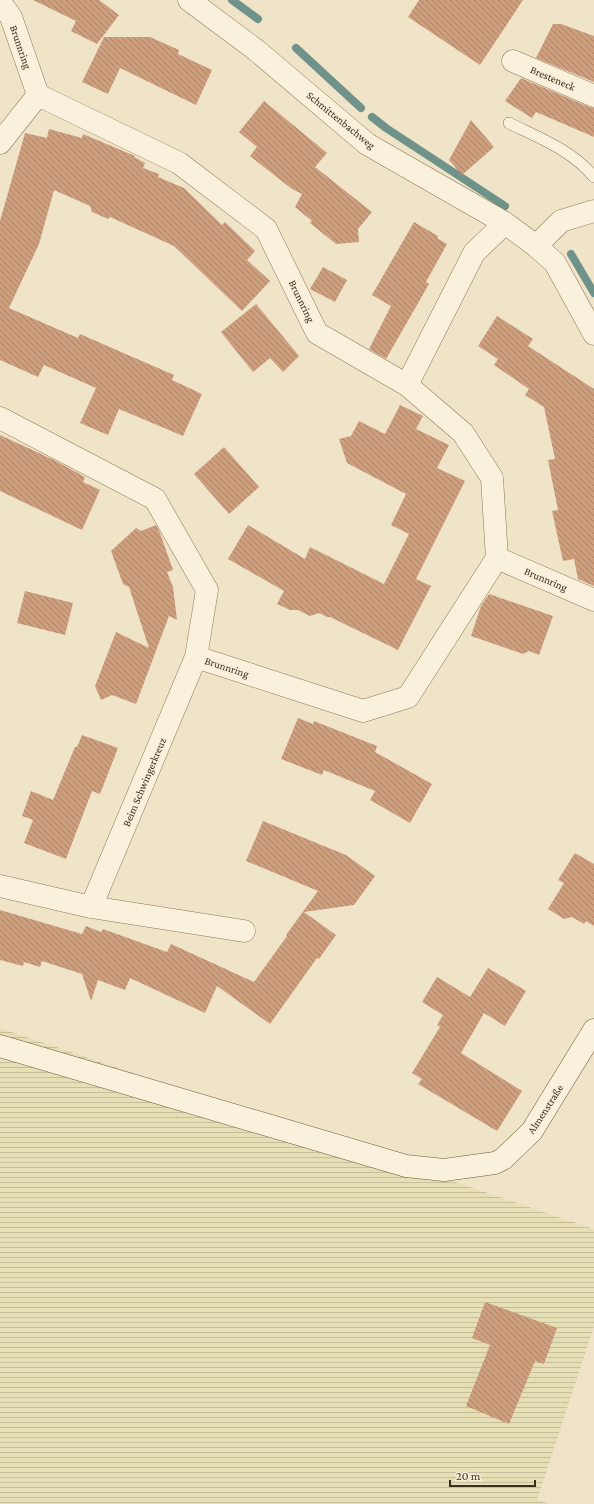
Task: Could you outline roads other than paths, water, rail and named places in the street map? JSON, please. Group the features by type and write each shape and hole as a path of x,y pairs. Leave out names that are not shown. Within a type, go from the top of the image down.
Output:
{"street":[{"name":"Schmittenbachweg","path":"189,0 256,50 367,144 504,223 536,246 555,263 594,334"},
{"name":"Brunnring","path":"0,2 11,17 38,95 179,163 266,229 317,333 407,385 463,433 492,478 497,558 408,697 363,711 196,657 207,590 155,499 0,418"},
{"name":"Bresteneck","path":"513,60 594,96"},
{"path":"0,143 38,95"},
{"path":"536,246 561,221 594,211"},
{"path":"407,385 474,253 504,223"},
{"name":"Brunnring","path":"497,558 594,600"},
{"name":"Beim Schwingerkreuz","path":"91,907 196,657"},
{"path":"0,886 91,907 244,931"},
{"name":"Almenstraße","path":"0,1046 406,1166 444,1170 494,1164 503,1159 532,1132 594,1030"}],"lane":[{"path":"509,123 565,151 586,168 594,177"}],"waterway":[{"path":"232,0 258,19"},
{"path":"296,48 361,108"},
{"path":"372,117 386,128 505,206"},
{"path":"571,254 594,293"}]}
